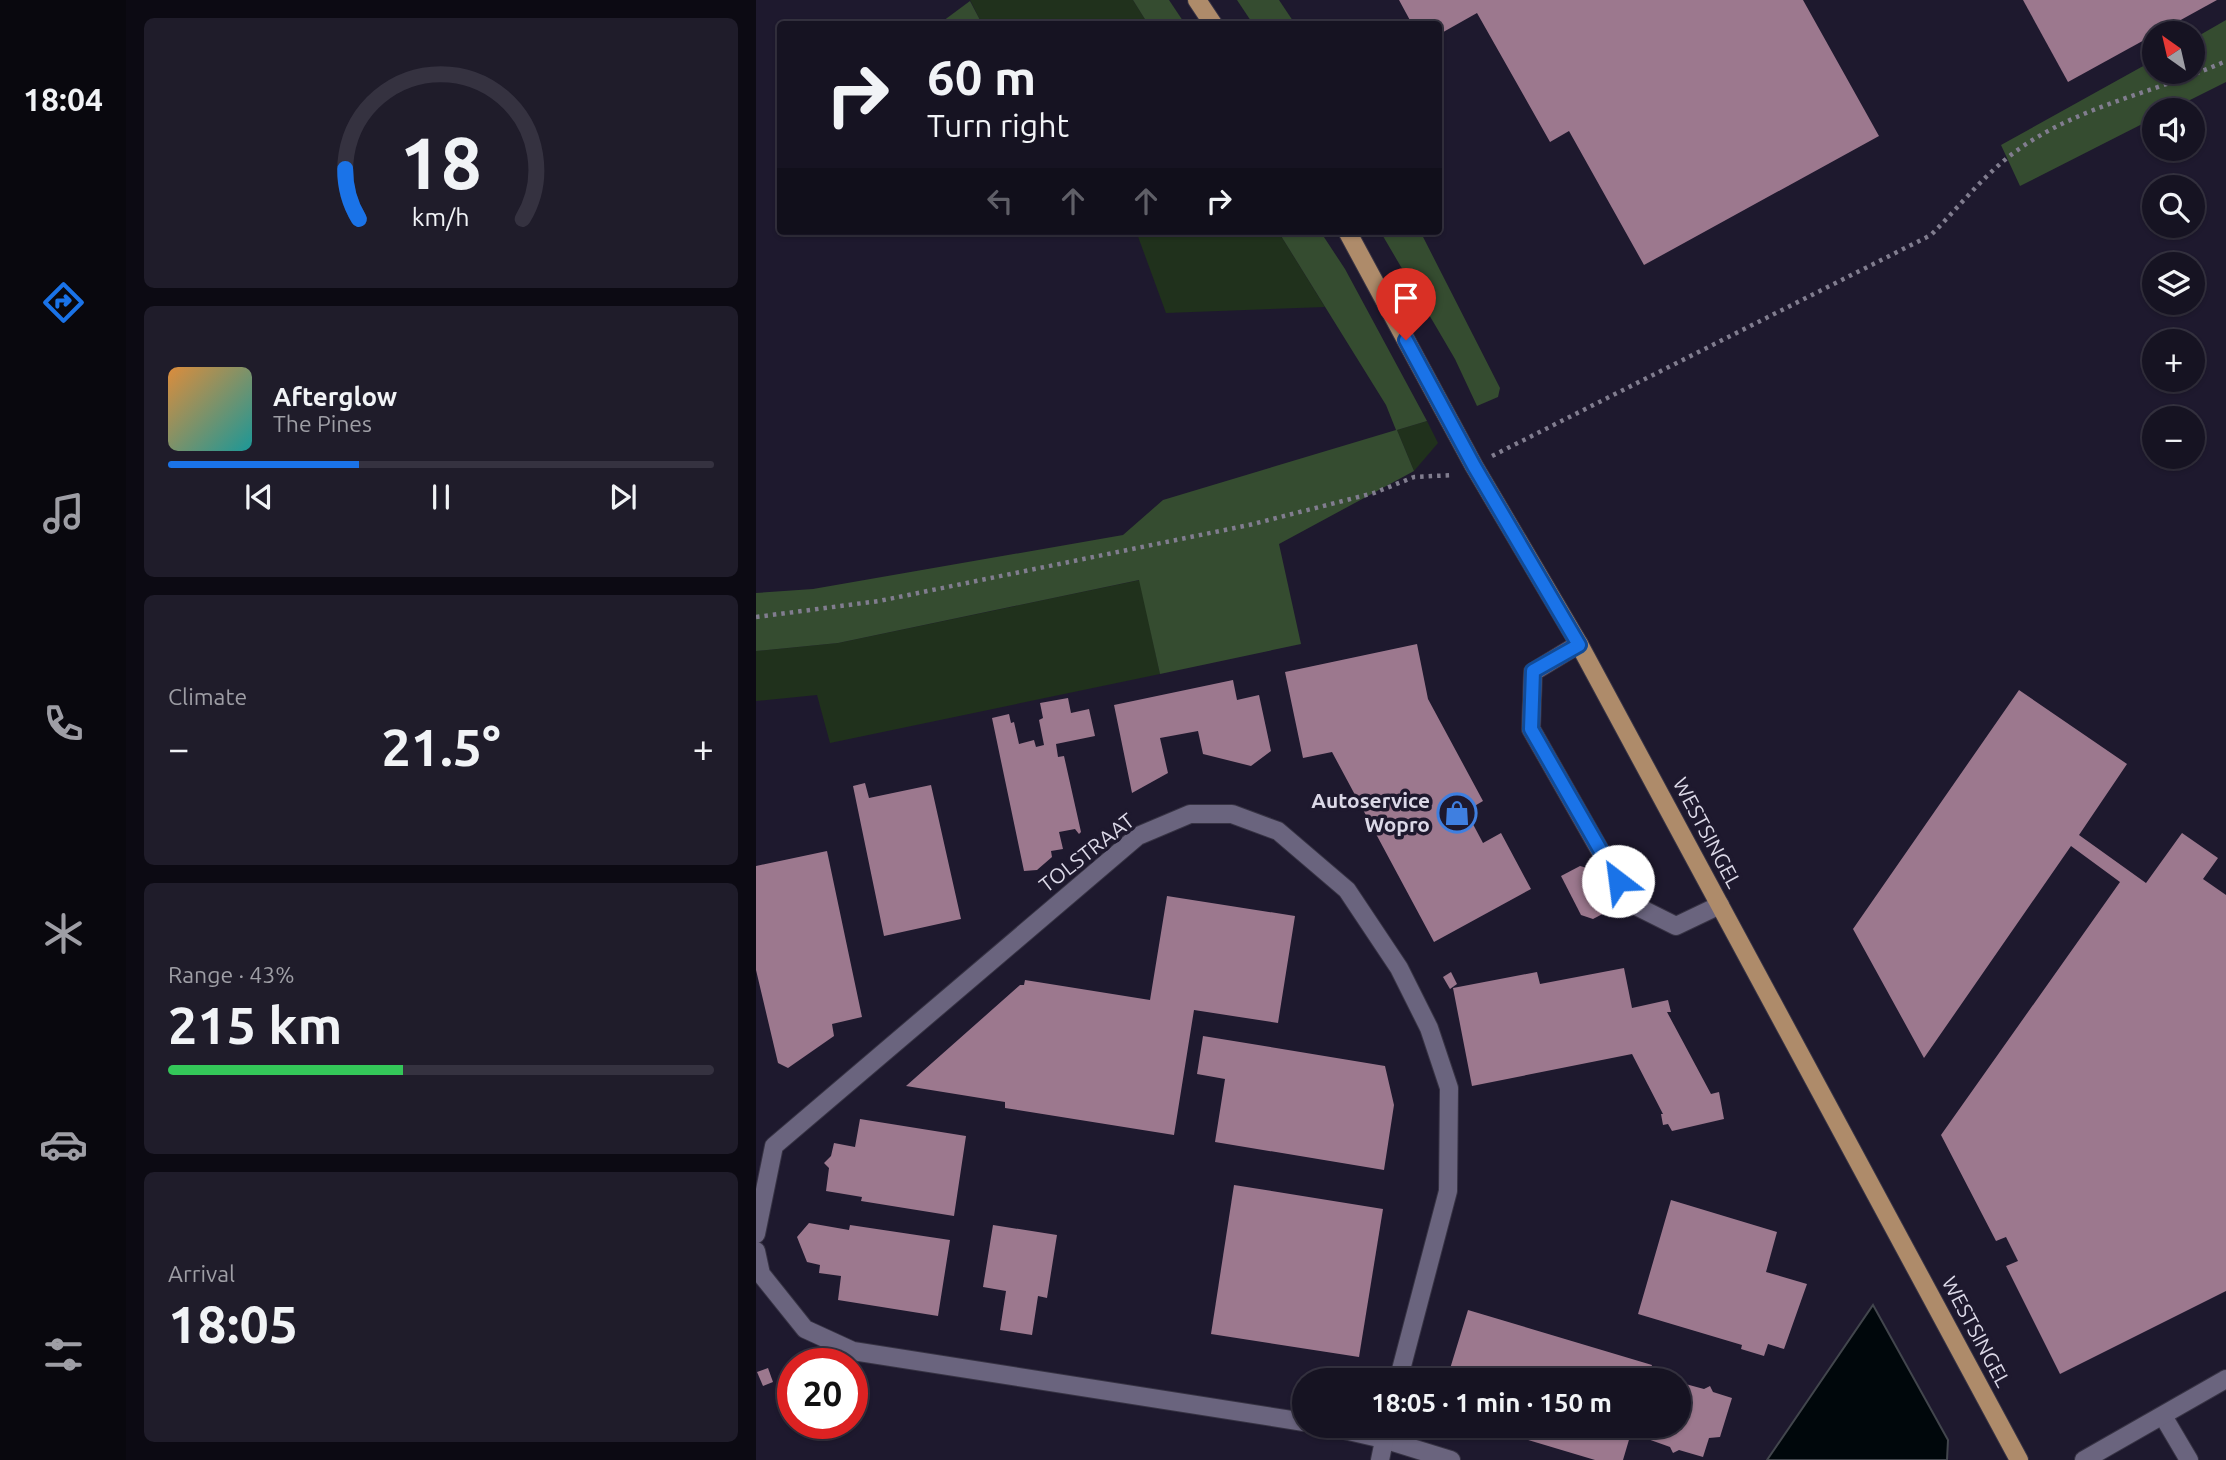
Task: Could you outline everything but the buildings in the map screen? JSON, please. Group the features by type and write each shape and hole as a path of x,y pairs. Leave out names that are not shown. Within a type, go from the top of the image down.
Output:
{"main road":[{"path":"1197,0 1211,21"},
{"name":"WESTSINGEL","path":"1349,235 1474,466 1579,645 2019,1460"}],"street":[{"path":"1579,645 1533,671 1531,729 1630,903 1676,926 1720,905"},
{"name":"TOLSTRAAT","path":"756,1234 774,1146 1138,836 1190,814 1232,814 1278,831 1347,890 1399,968 1429,1028 1449,1088 1448,1191 1401,1368"},
{"path":"756,1251 761,1274 805,1329 853,1351 1292,1420"},
{"path":"2084,1460 2226,1379"},
{"path":"2163,1416 2189,1460"},
{"path":"1380,1460 1384,1438"},
{"path":"1397,1438 1451,1460"}],"path":[{"path":"756,617 879,601 1249,525 1374,493 1415,477 1453,475 1931,235 1986,175 2003,161 2020,148 2088,110 2175,84 2226,61"}],"green space":[{"path":"970,0 1133,0 1146,21 980,21"},
{"path":"1133,0 1169,0 1183,21 1146,21"},
{"path":"1237,0 1279,0 1293,21 1251,21"},
{"path":"970,1 980,21 943,21"},
{"path":"2226,20 2226,82 2194,98 2142,98 2142,124 2020,186 2001,145 2142,67 2142,84 2205,84 2205,32"},
{"path":"1137,235 1280,235 1325,307 1166,313"},
{"path":"1280,235 1323,235 1345,269 1427,421 1397,430 1414,471 1279,544 1301,644 1160,674 1139,580 838,643 756,651 756,593 813,589 1123,535 1163,500 1396,430 1386,405"},
{"path":"1382,235 1422,235 1500,388 1498,397 1477,406 1455,359"},
{"path":"1427,421 1438,443 1414,471 1397,430"},
{"path":"1140,580 1160,674 830,743 817,695 756,701 756,651 838,643"}],"shaded area":[{"path":"1873,1305 1948,1440 1947,1460 1767,1460"}],"place":[{"name":"Autoservice Wopro","path":"1457,813"}],"route":[{"path":"1406,340 1474,466 1579,645 1533,671 1531,729 1618,881"}]}
